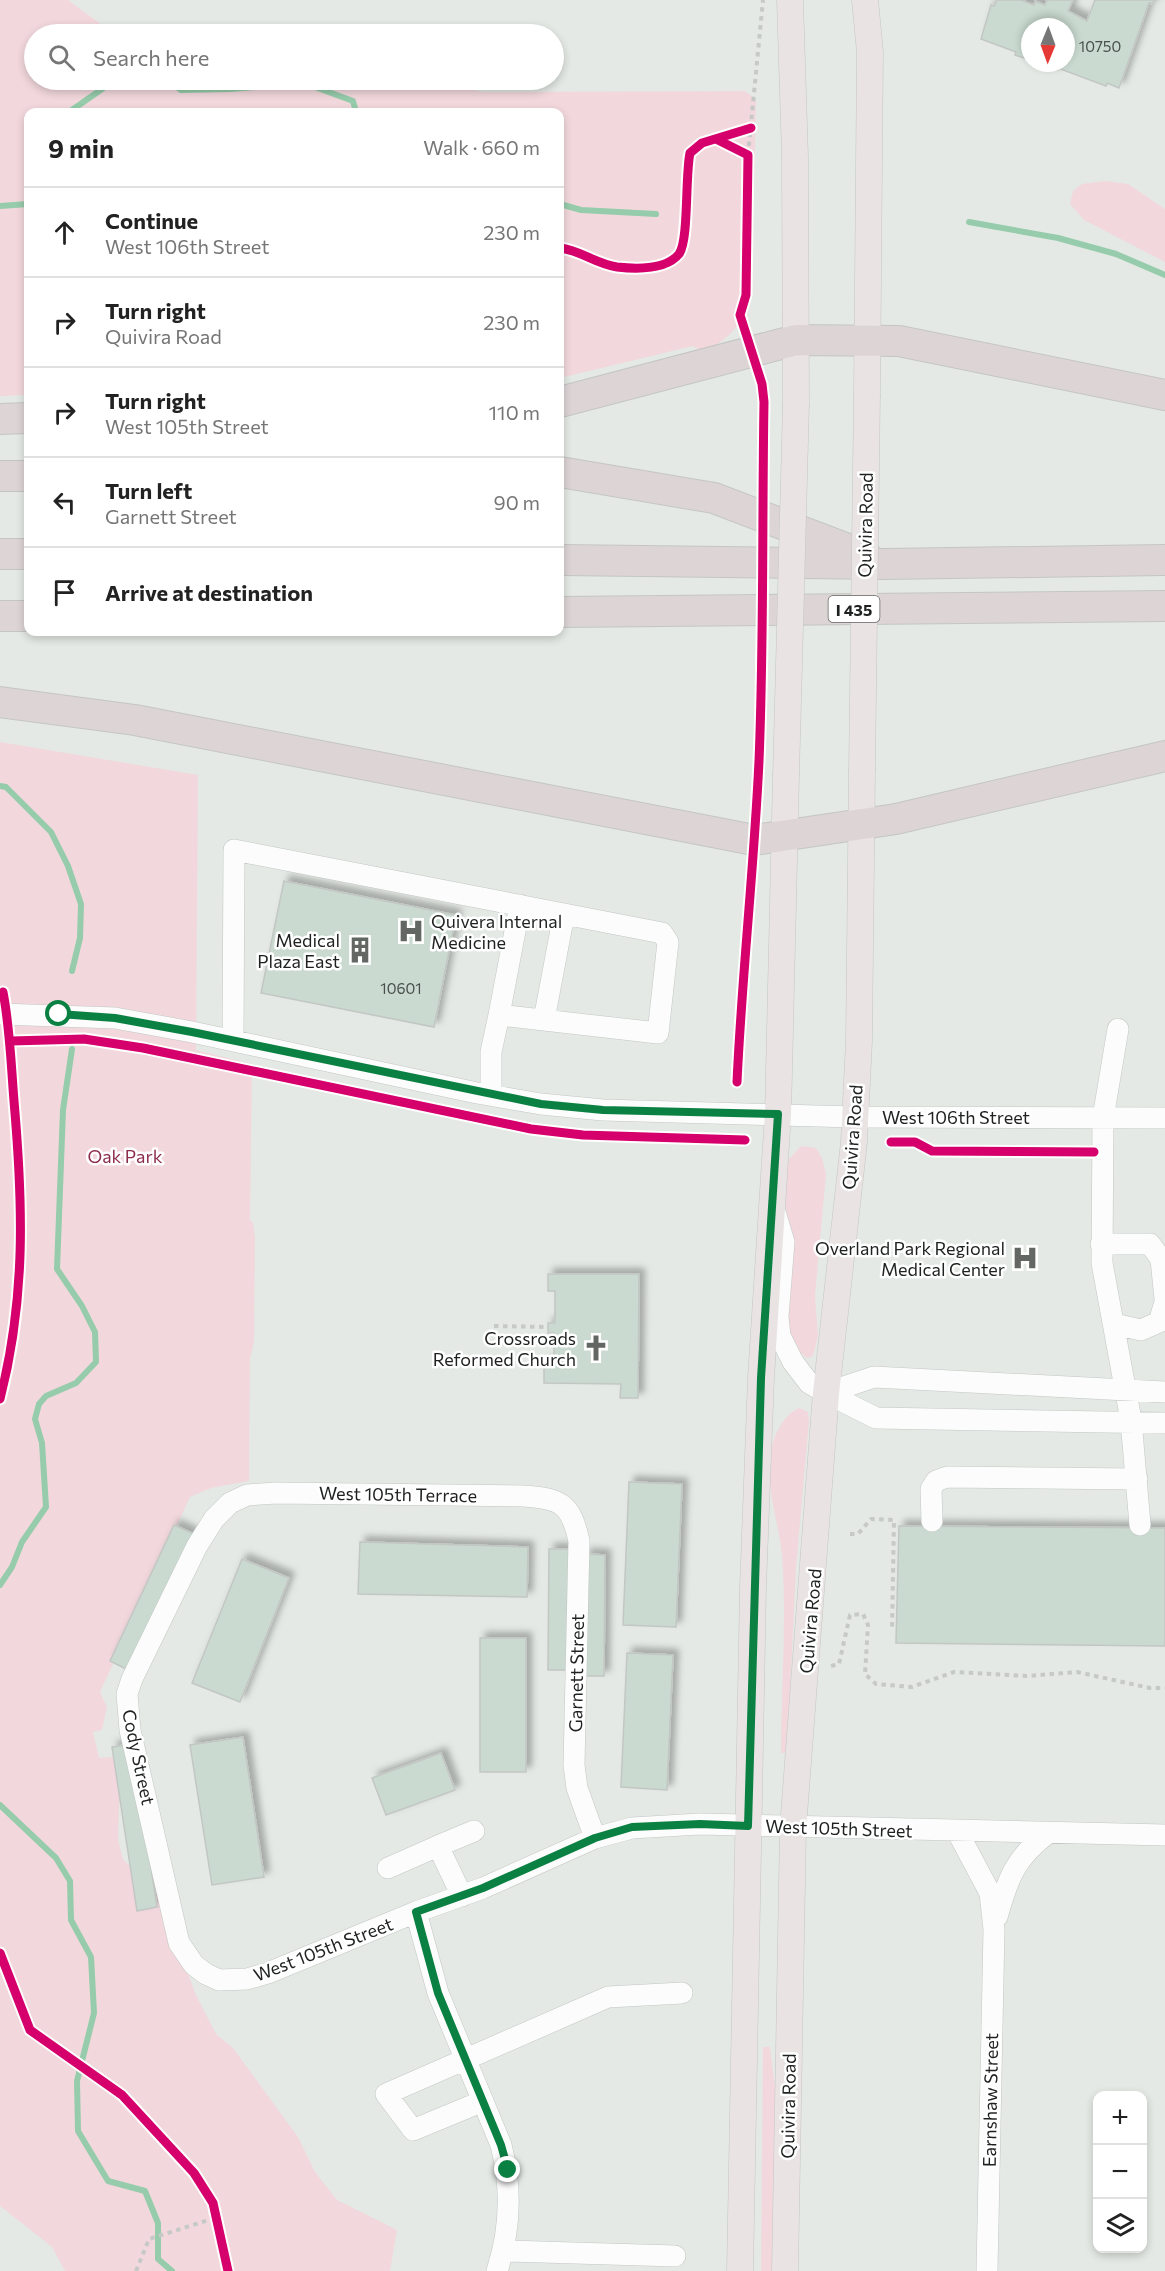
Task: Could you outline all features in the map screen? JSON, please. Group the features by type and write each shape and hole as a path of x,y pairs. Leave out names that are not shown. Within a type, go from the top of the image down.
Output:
{"highway":[{"path":"564,401 796,340 899,341 1165,395"},
{"path":"0,419 24,418"},
{"path":"564,473 714,498 885,564"},
{"path":"0,476 24,476"},
{"path":"0,554 24,554"},
{"path":"564,560 885,564 1165,560"},
{"name":"I 435","path":"564,612 1165,606"},
{"path":"0,616 24,616"},
{"path":"0,702 135,720 754,840 896,819 1165,756"}],"main road":[{"path":"740,2271 748,1826 761,1378 778,1114 796,404 790,0"},
{"name":"Quivira Road","path":"785,2271 793,1828 826,1393 855,1117 867,394 870,52 865,0"}],"street":[{"path":"232,1040 234,850 662,933 668,942 658,1033 499,1015"},
{"path":"491,1095 491,1052 520,905"},
{"path":"544,1020 564,914"},
{"name":"West 106th Street","path":"0,1014 115,1018 232,1040 491,1095 603,1110 855,1117 1165,1118"},
{"path":"1118,1029 1103,1118 1101,1244 1102,1263 1131,1420 1140,1525"},
{"path":"772,1206 784,1242 778,1317 780,1336 809,1383 826,1393 876,1418 1131,1420 1165,1423"},
{"path":"1101,1244 1150,1245 1161,1259 1165,1301 1159,1322 1141,1330 1114,1324"},
{"path":"826,1393 874,1377 1165,1392"},
{"path":"932,1521 931,1489 936,1481 947,1477 1137,1479"},
{"name":"West 105th Terrace","path":"230,1503 248,1495 276,1493 523,1496 550,1499 567,1507"},
{"name":"Cody Street","path":"219,1980 206,1974 189,1959 179,1943 174,1928 156,1834 130,1730 127,1694 132,1679 197,1546 214,1519 230,1503"},
{"name":"Garnett Street","path":"567,1507 574,1519 579,1541 574,1777 595,1838"},
{"name":"West 105th Street","path":"219,1980 247,1979 268,1973 416,1912 462,1896 595,1838 632,1827 700,1824 957,1832 1165,1835"},
{"path":"388,1868 474,1831"},
{"name":"Earnshaw Street","path":"957,1832 974,1858 990,1893 994,1929 987,2271"},
{"name":"Earnshaw Street","path":"994,1929 1013,1868 1028,1848 1048,1833"},
{"path":"438,1846 462,1896"},
{"path":"416,1912 438,1993 501,2145 508,2170 510,2192 500,2261 675,2256"},
{"path":"483,2101 413,2130 386,2094 608,1997 682,1993"}],"path":[{"path":"748,167 763,0"},
{"path":"740,132 751,128"},
{"path":"738,150 748,155"},
{"path":"494,1326 548,1327"},
{"path":"850,1534 858,1534 871,1519 894,1520 892,1630"},
{"path":"831,1666 839,1664 850,1615 863,1614 868,1625 865,1674 876,1684 912,1687 954,1672 1028,1676 1077,1672 1150,1688 1165,1688"},
{"path":"136,2271 150,2239 204,2221 216,2213 220,2228"}],"green space":[{"path":"0,0 68,0 101,24 24,24 24,90 745,91 756,99 752,292 740,321 722,341 703,352 693,346 564,377 564,108 24,108 24,395 0,396"},
{"path":"1105,181 1128,184 1165,209 1165,262 1084,220 1070,204 1073,191 1082,184"},
{"name":"Oak Park","path":"0,742 198,775 196,1050 252,1064 250,1220 253,1223 255,1238 254,1342 250,1359 249,1481 211,1488 190,1497 100,1692 107,1707 102,1730 93,1732 99,1758 115,1757 125,1768 119,1806 118,1839 123,1859 160,1898 196,1995 216,2034 233,2048 298,2137 315,2172 337,2200 397,2230 390,2271 65,2271 52,2247 0,2206"},
{"path":"801,1146 816,1148 822,1158 826,1174 815,1296 818,1336 813,1356 807,1358 798,1351 788,1333 789,1225 784,1198 789,1159"},
{"path":"799,1408 808,1412 809,1421 796,1568 787,1753 781,1753 784,1629 782,1556 769,1469 771,1450 779,1428 788,1416"},
{"path":"763,2047 770,2047 777,2102 774,2271 761,2271"}],"building":[{"path":"997,0 1021,0 1034,5 1035,1 1045,5 1047,0 1073,0 1068,11 1087,21 1095,0 1154,0 1153,4 1149,3 1119,88 1107,83 1106,86 1069,72 1075,72 1075,18 1021,18 1021,57 1015,55 1016,52 981,39 991,5 994,6"},
{"name":"Medical Plaza East","path":"284,881 456,915 434,1027 261,993"},
{"name":"Crossroads Reformed Church","path":"548,1274 639,1274 638,1398 620,1398 621,1384 544,1383 544,1363 554,1363 554,1333 548,1333 548,1323 555,1323 555,1291 548,1291"},
{"path":"629,1482 682,1484 676,1627 623,1625"},
{"path":"174,1525 194,1534 130,1671 110,1661"},
{"path":"899,1526 1165,1528 1165,1646 896,1643"},
{"path":"360,1542 528,1547 527,1597 358,1594"},
{"path":"549,1549 569,1549 568,1670 548,1670"},
{"path":"585,1554 605,1555 604,1676 584,1676"},
{"path":"242,1559 289,1578 240,1702 192,1683"},
{"path":"480,1638 526,1638 526,1772 480,1772"},
{"path":"627,1653 673,1655 667,1790 621,1787"},
{"path":"243,1737 264,1877 212,1885 190,1745"},
{"path":"132,1744 157,1907 137,1911 112,1747"},
{"path":"441,1753 455,1790 386,1815 372,1778"}],"waterway":[{"path":"75,108 101,90"},
{"path":"323,90 353,101 355,108"},
{"path":"0,206 24,204"},
{"path":"564,205 581,210 656,214"},
{"path":"969,222 1058,238 1116,254 1165,275"},
{"path":"0,786 6,787 51,832 68,866 81,904 80,938 72,971"},
{"path":"0,1585 12,1567 22,1542 46,1507 42,1443 35,1419 39,1404 46,1396 76,1383 96,1362 95,1332 82,1306 57,1269 63,1110 72,1049"},
{"path":"0,1805 56,1858 70,1881 71,1920 91,1957 94,2013 77,2081 78,2131 108,2181 145,2191 158,2223 158,2259 172,2271"}],"cycle path":[{"path":"564,249 617,267 658,266 673,259 679,254 684,236 690,153 702,143 751,128"},
{"path":"718,140 748,155 746,295 740,315 762,384 764,402 761,716 737,1082"},
{"path":"0,1399 14,1324 20,1251 17,1139 9,1033 3,992"},
{"path":"11,1041 84,1039 143,1048 531,1129 583,1135 745,1140"},
{"path":"891,1142 915,1142 932,1151 1094,1152"},
{"path":"0,1953 30,2030 122,2095 194,2173 213,2203 228,2271"}],"place":[{"name":"Quivera Internal Medicine","path":"411,931"},
{"name":"Medical Plaza East","path":"360,950"},
{"name":"Overland Park Regional Medical Center","path":"1025,1258"},
{"name":"Crossroads Reformed Church","path":"596,1348"}],"route":[{"path":"59,1014 115,1018 192,1032 477,1093 541,1104 603,1110 778,1114 761,1378 753,1587 748,1826 700,1824 632,1827 595,1838 483,1888 416,1912 438,1993 501,2145 508,2170"}]}
